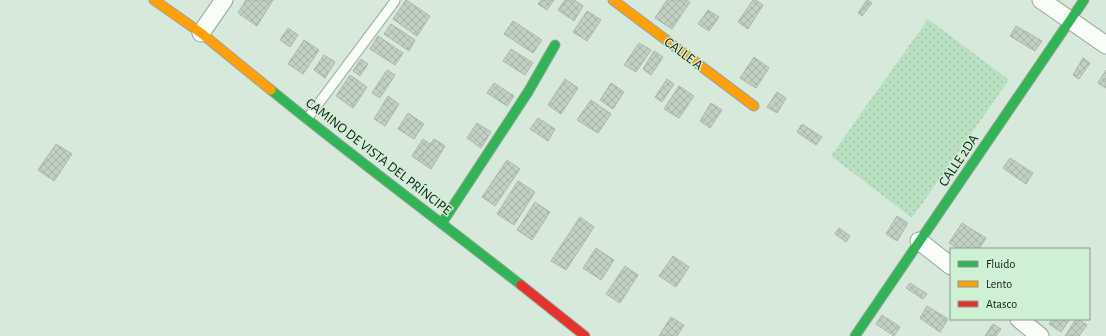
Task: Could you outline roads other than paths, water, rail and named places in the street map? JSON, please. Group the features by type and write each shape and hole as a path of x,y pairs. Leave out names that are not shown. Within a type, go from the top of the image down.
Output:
{"street":[{"name":"CAMINO DE VISTA DEL PRÍNCIPE","path":"154,0 201,33 307,119 585,336"},
{"path":"201,33 224,0"},
{"name":"CALLE A","path":"613,0 754,106"},
{"path":"1041,0 1106,45"},
{"name":"CALLE 2DA","path":"855,336 1084,0"},
{"path":"442,223 528,92 555,45"},
{"path":"920,241 950,265"},
{"path":"1020,320 1040,336"}],"lane":[{"path":"307,119 395,1"}]}
